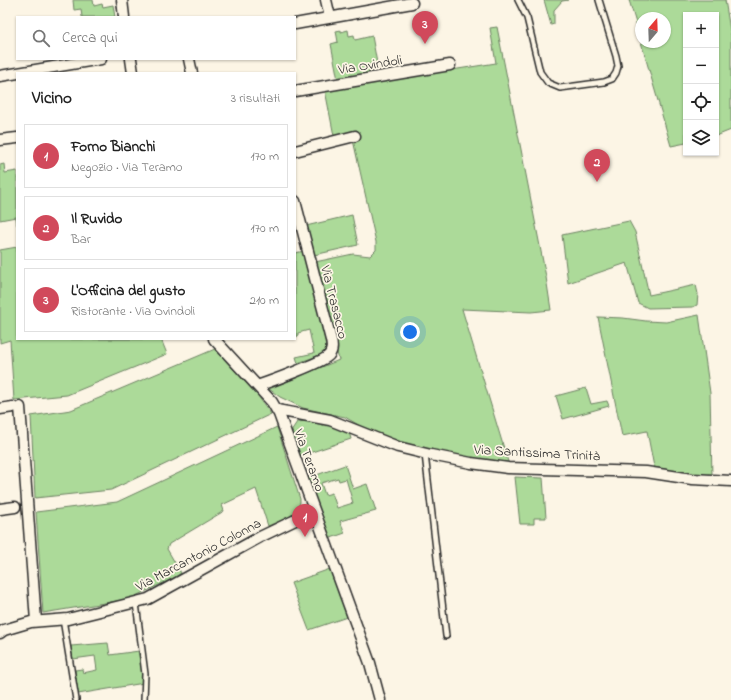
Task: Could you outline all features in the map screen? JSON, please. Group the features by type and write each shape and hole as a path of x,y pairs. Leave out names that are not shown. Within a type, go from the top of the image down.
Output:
{"street":[{"path":"122,0 124,16"},
{"path":"326,0 330,17"},
{"path":"296,24 412,3"},
{"path":"24,72 95,60"},
{"path":"131,60 133,72"},
{"path":"189,60 192,72"},
{"name":"Via Ovindoli","path":"296,91 450,65"},
{"path":"0,76 16,73"},
{"path":"296,151 355,136"},
{"path":"0,140 16,138"},
{"name":"Via Trasacco","path":"257,386 319,362 329,356 332,350 296,206"},
{"name":"Via Teramo","path":"215,340 277,410 369,658 380,700"},
{"path":"0,409 17,407 36,621"},
{"name":"Via Santissima Trinità","path":"277,410 338,422 385,442 424,454 467,463 497,467 632,471 692,479 731,481"},
{"path":"0,509 15,507"},
{"name":"Via Marcantonio Colonna","path":"0,633 4,630 31,622 63,619 148,599 260,537 314,511"}],"lane":[{"path":"518,0 527,18 540,72 548,83 560,88 604,82 612,79 616,73 618,66 616,56 599,0"},
{"path":"424,454 446,636"},
{"path":"136,603 145,674 144,700"},
{"path":"63,619 76,700"}],"green space":[{"path":"73,0 93,0 94,6 102,4 103,7 113,5 115,16 82,16 81,9 74,10"},
{"path":"544,0 569,0 562,1 554,10 554,24 551,25"},
{"path":"629,0 725,0 731,36 731,130 719,135 719,12 683,12 683,144 671,146 643,48 671,48 671,12 635,12 635,20"},
{"path":"497,27 546,277 551,310 531,312 462,309 509,465 469,459 402,443 367,430 345,417 303,408 280,397 269,389 339,360 314,265 315,262 353,254 370,256 376,250 376,242 353,140 359,137 357,130 334,136 325,90 496,63 490,28"},
{"path":"341,30 341,32 348,30 349,36 354,35 355,40 372,36 377,63 370,64 372,74 338,80 331,44 338,42 336,31"},
{"path":"4,164 5,173 16,171 16,217 0,220 0,165"},
{"path":"352,215 358,245 314,255 306,226"},
{"path":"629,221 635,232 649,295 696,285 698,294 697,305 693,307 648,308 638,303 627,263 568,283 562,235"},
{"path":"16,247 16,340 161,340 167,354 67,395 14,400 10,340 0,343 0,250"},
{"path":"304,251 328,352 298,363 296,357 314,353 309,330 298,333 298,336 296,337 296,253"},
{"path":"699,315 710,393 712,476 684,473 654,467 647,431 622,436 598,317 666,322"},
{"path":"215,349 258,396 271,414 111,490 35,498 31,416 71,410"},
{"path":"586,388 591,404 607,401 609,406 563,419 556,396"},
{"path":"307,421 343,428 349,432 351,439 300,456 291,431 297,422"},
{"path":"277,427 300,499 297,510 289,517 268,526 256,489 222,505 224,511 169,544 167,549 181,573 174,578 129,599 43,613 36,512 117,502"},
{"path":"345,465 353,489 367,484 376,511 340,521 345,533 328,539 316,509 308,478","holes":["338,478 339,481 346,479 353,503 337,508 332,493 325,495 321,483"]},
{"path":"515,477 543,478 546,518 534,518 534,524 520,524"},
{"path":"330,569 347,617 309,630 291,583"},
{"path":"108,643 110,655 139,651 144,683 78,694 75,670 82,669 83,673 97,670 95,656 73,659 71,646"}],"place":[{"name":"L'Officina del gusto","path":"425,44"},
{"name":"Il Ruvido","path":"597,182"},
{"name":"Forno Bianchi","path":"305,537"}]}
